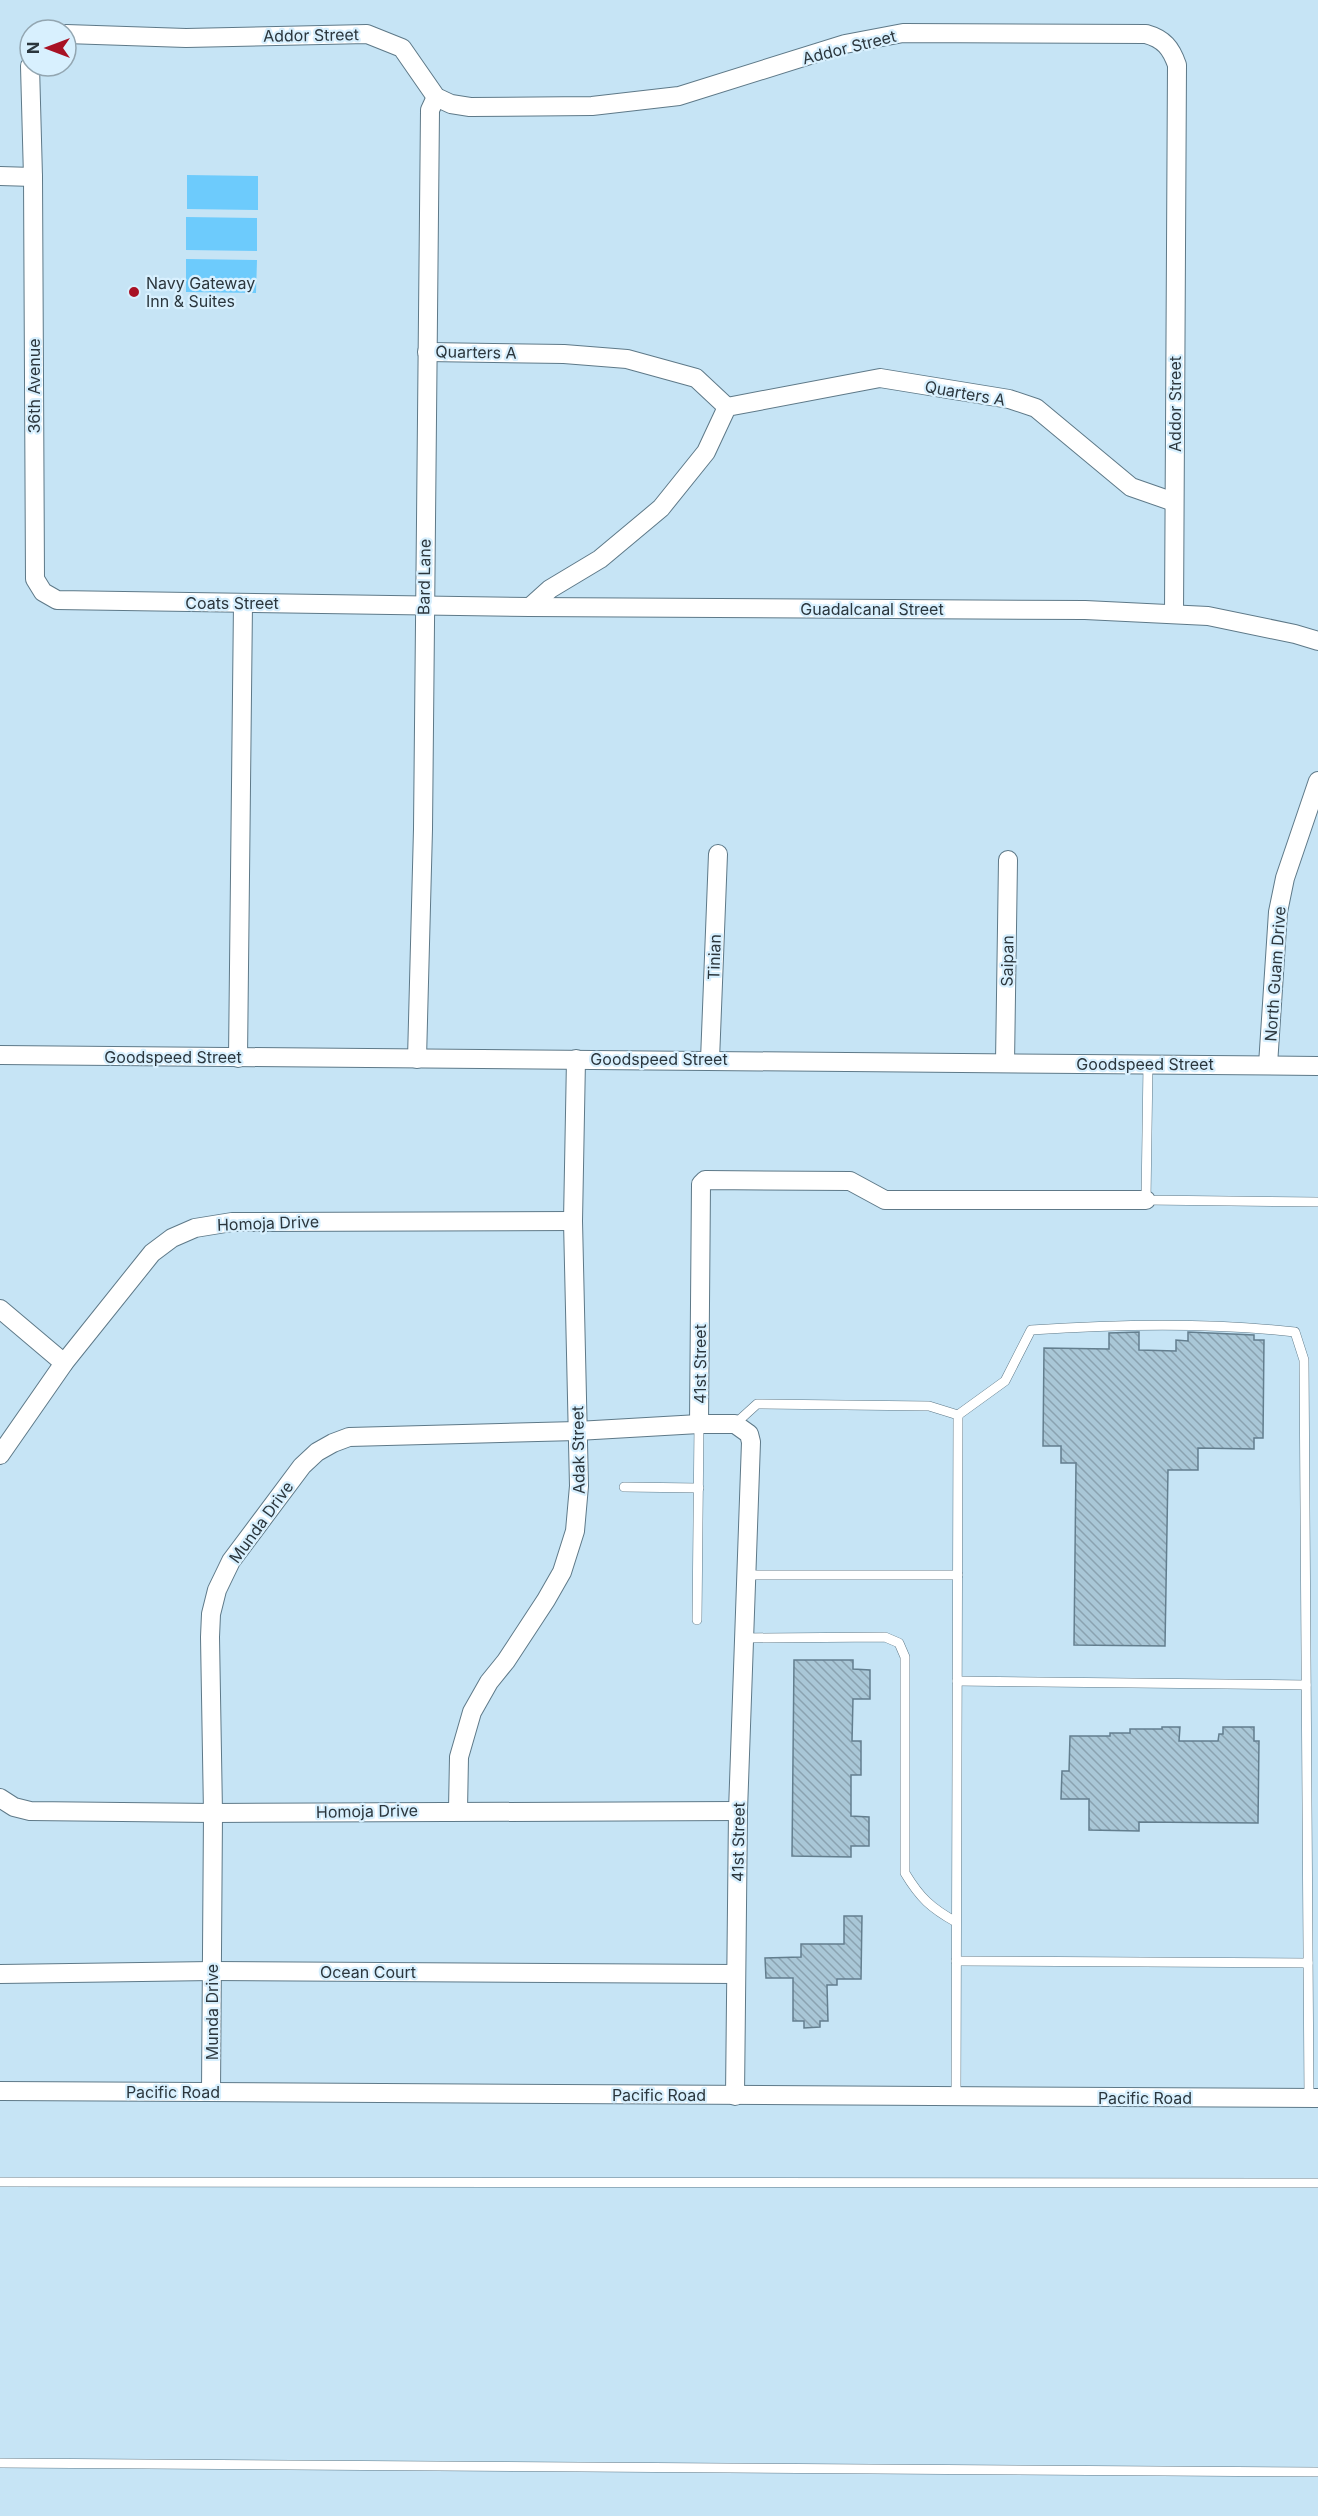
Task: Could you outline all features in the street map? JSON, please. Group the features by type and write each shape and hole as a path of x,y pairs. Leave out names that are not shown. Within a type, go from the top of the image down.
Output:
{"street":[{"name":"Addor Street","path":"78,34 186,38 367,34 402,48 436,97 452,104 470,107 592,106 638,103 697,92 845,44 903,33 1146,34 1156,37 1173,52 1177,65 1174,613"},
{"path":"0,176 33,177 30,78"},
{"name":"Bard Lane","path":"417,1059 423,829 430,110 436,97"},
{"name":"36th Avenue","path":"33,177 35,579 43,592"},
{"name":"Quarters A","path":"427,352 564,354 627,359 696,378 728,407 880,378 1009,399 1036,408 1131,487 1174,502"},
{"path":"530,607 550,589 600,559 661,508 706,452 728,407"},
{"name":"Coats Street","path":"43,592 63,601 424,604"},
{"path":"238,1058 243,603"},
{"name":"Guadalcanal Street","path":"424,604 530,607 1084,610 1174,613 1254,624 1318,641"},
{"name":"North Guam Drive","path":"1268,1065 1278,912 1285,878 1318,781"},
{"name":"Tinian","path":"710,1060 718,854"},
{"name":"Saipan","path":"1005,1063 1008,860"},
{"name":"Goodspeed Street","path":"0,1055 1318,1066"},
{"name":"Adak Street","path":"458,1810 459,1757 472,1712 489,1682 506,1661 562,1572 569,1552 578,1509 573,1221 576,1059"},
{"name":"41st Street","path":"735,2096 738,1810 752,1442 749,1434 735,1424 699,1424 701,1184 705,1180 850,1181 885,1200 1146,1200"},
{"name":"Homoja Drive","path":"0,1455 64,1363 146,1259 172,1238 195,1228 232,1222 573,1221"},
{"path":"0,1309 64,1363"},
{"name":"Munda Drive","path":"211,2092 213,1813 210,1636 211,1614 217,1590 231,1562 302,1466 317,1452 333,1443 363,1436 577,1431 699,1424"},
{"name":"Homoja Drive","path":"0,1798 14,1807 30,1811 213,1813 738,1810"},
{"name":"Ocean Court","path":"0,1974 212,1971 736,1974"},
{"name":"Pacific Road","path":"0,2091 1313,2098"}],"lane":[{"path":"1148,1064 1146,1200 1318,1202"},
{"path":"958,1414 1005,1381 1031,1330 1085,1326 1245,1326 1295,1332 1304,1360 1308,1963 1313,2098"},
{"path":"735,1424 757,1404 930,1406 958,1414"},
{"path":"956,2097 958,1414"},
{"path":"697,1620 699,1424"},
{"path":"624,1487 699,1488"},
{"path":"747,1575 958,1575"},
{"path":"745,1638 885,1636 899,1643 905,1657 905,1873 917,1894 934,1910 956,1923"},
{"path":"957,1681 1306,1685"},
{"path":"956,1961 1308,1963"},
{"path":"0,2182 1318,2183"},
{"path":"0,2463 1318,2472"}],"shaded area":[{"path":"187,175 258,176 258,210 187,209"},
{"path":"186,217 257,218 257,251 186,250"},
{"path":"186,259 257,260 256,293 186,292"}],"building":[{"path":"1139,1332 1139,1350 1176,1351 1176,1340 1188,1341 1188,1332 1254,1335 1254,1340 1264,1340 1263,1438 1254,1438 1254,1449 1198,1448 1198,1470 1168,1470 1165,1646 1074,1645 1076,1463 1061,1463 1061,1446 1043,1446 1044,1348 1109,1349 1109,1333"},
{"path":"794,1660 853,1660 853,1669 870,1670 870,1699 853,1699 852,1741 861,1741 861,1775 851,1775 851,1816 869,1817 869,1846 851,1846 851,1857 792,1856"},
{"path":"1162,1727 1180,1727 1179,1741 1218,1741 1219,1734 1223,1734 1223,1727 1254,1727 1254,1741 1259,1741 1258,1823 1139,1822 1139,1831 1089,1830 1089,1799 1061,1799 1062,1771 1069,1771 1070,1736 1110,1736 1110,1733 1130,1733 1130,1729 1162,1729"},
{"path":"844,1916 862,1916 861,1979 837,1979 837,1985 827,1985 828,2021 820,2021 820,2027 804,2028 804,2021 793,2021 793,1978 766,1978 765,1958 801,1957 801,1944 844,1944"}],"place":[{"name":"Navy Gateway Inn & Suites","path":"134,292"}]}
